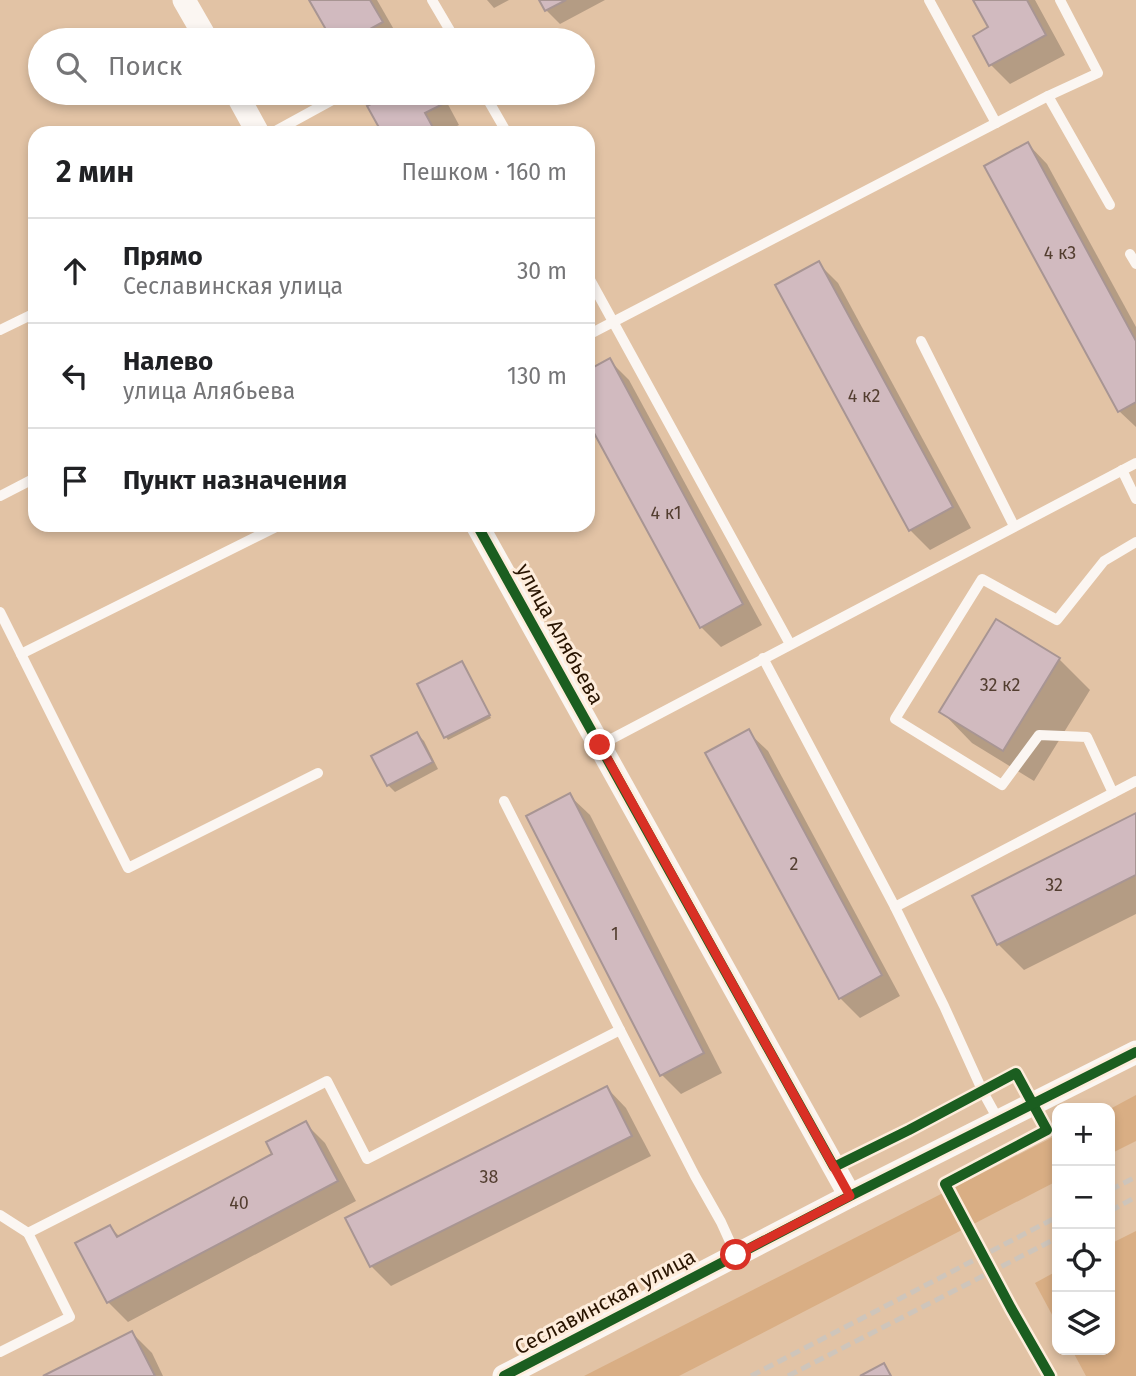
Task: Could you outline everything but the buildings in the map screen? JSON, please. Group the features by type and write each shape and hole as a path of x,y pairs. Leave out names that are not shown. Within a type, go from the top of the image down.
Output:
{"street":[{"path":"184,0 200,28"},
{"path":"243,105 254,126"},
{"name":"улица Алябьева","path":"481,532 850,1196"},
{"name":"Сеславинская улица","path":"504,1376 850,1196 1136,1052"}],"lane":[{"path":"432,0 445,28"},
{"path":"929,0 996,124"},
{"path":"595,332 1048,96 1098,73 1060,0"},
{"path":"1048,96 1110,205"},
{"path":"285,126 323,105"},
{"path":"491,105 503,126"},
{"path":"1130,254 1136,264"},
{"path":"595,288 790,644"},
{"path":"0,330 28,316"},
{"path":"921,341 1014,526"},
{"path":"600,745 1136,463"},
{"path":"1122,470 1136,499"},
{"path":"0,496 28,482"},
{"path":"21,654 266,532"},
{"path":"1113,793 1087,737 1039,735 1002,785 895,719 982,579 1057,620 1104,561 1136,542"},
{"path":"0,612 128,868 318,773"},
{"path":"763,658 895,907 999,1121"},
{"path":"895,907 1136,781"},
{"path":"504,801 736,1255"},
{"path":"28,1233 327,1081 367,1159 620,1030"},
{"path":"0,1215 28,1233 70,1317 0,1352"}],"shaded area":[{"path":"1136,1095 1136,1141 1115,1152 1115,1106"},
{"path":"1052,1138 1052,1184 679,1376 584,1376"},
{"path":"1136,1231 1136,1376 1086,1376 1075,1355 1115,1355 1115,1242"},
{"path":"1052,1274 1052,1315 1035,1283"}],"railway":[{"path":"1115,1188 1136,1177"},
{"path":"1115,1208 1136,1197"},
{"path":"751,1376 1052,1220"},
{"path":"788,1376 1052,1241"}],"cycle path":[{"path":"481,532 834,1167 1016,1073 1047,1130 945,1184 1050,1376"},
{"path":"504,1376 850,1196 1136,1052"}],"route":[{"path":"600,745 850,1196 736,1255"}]}
